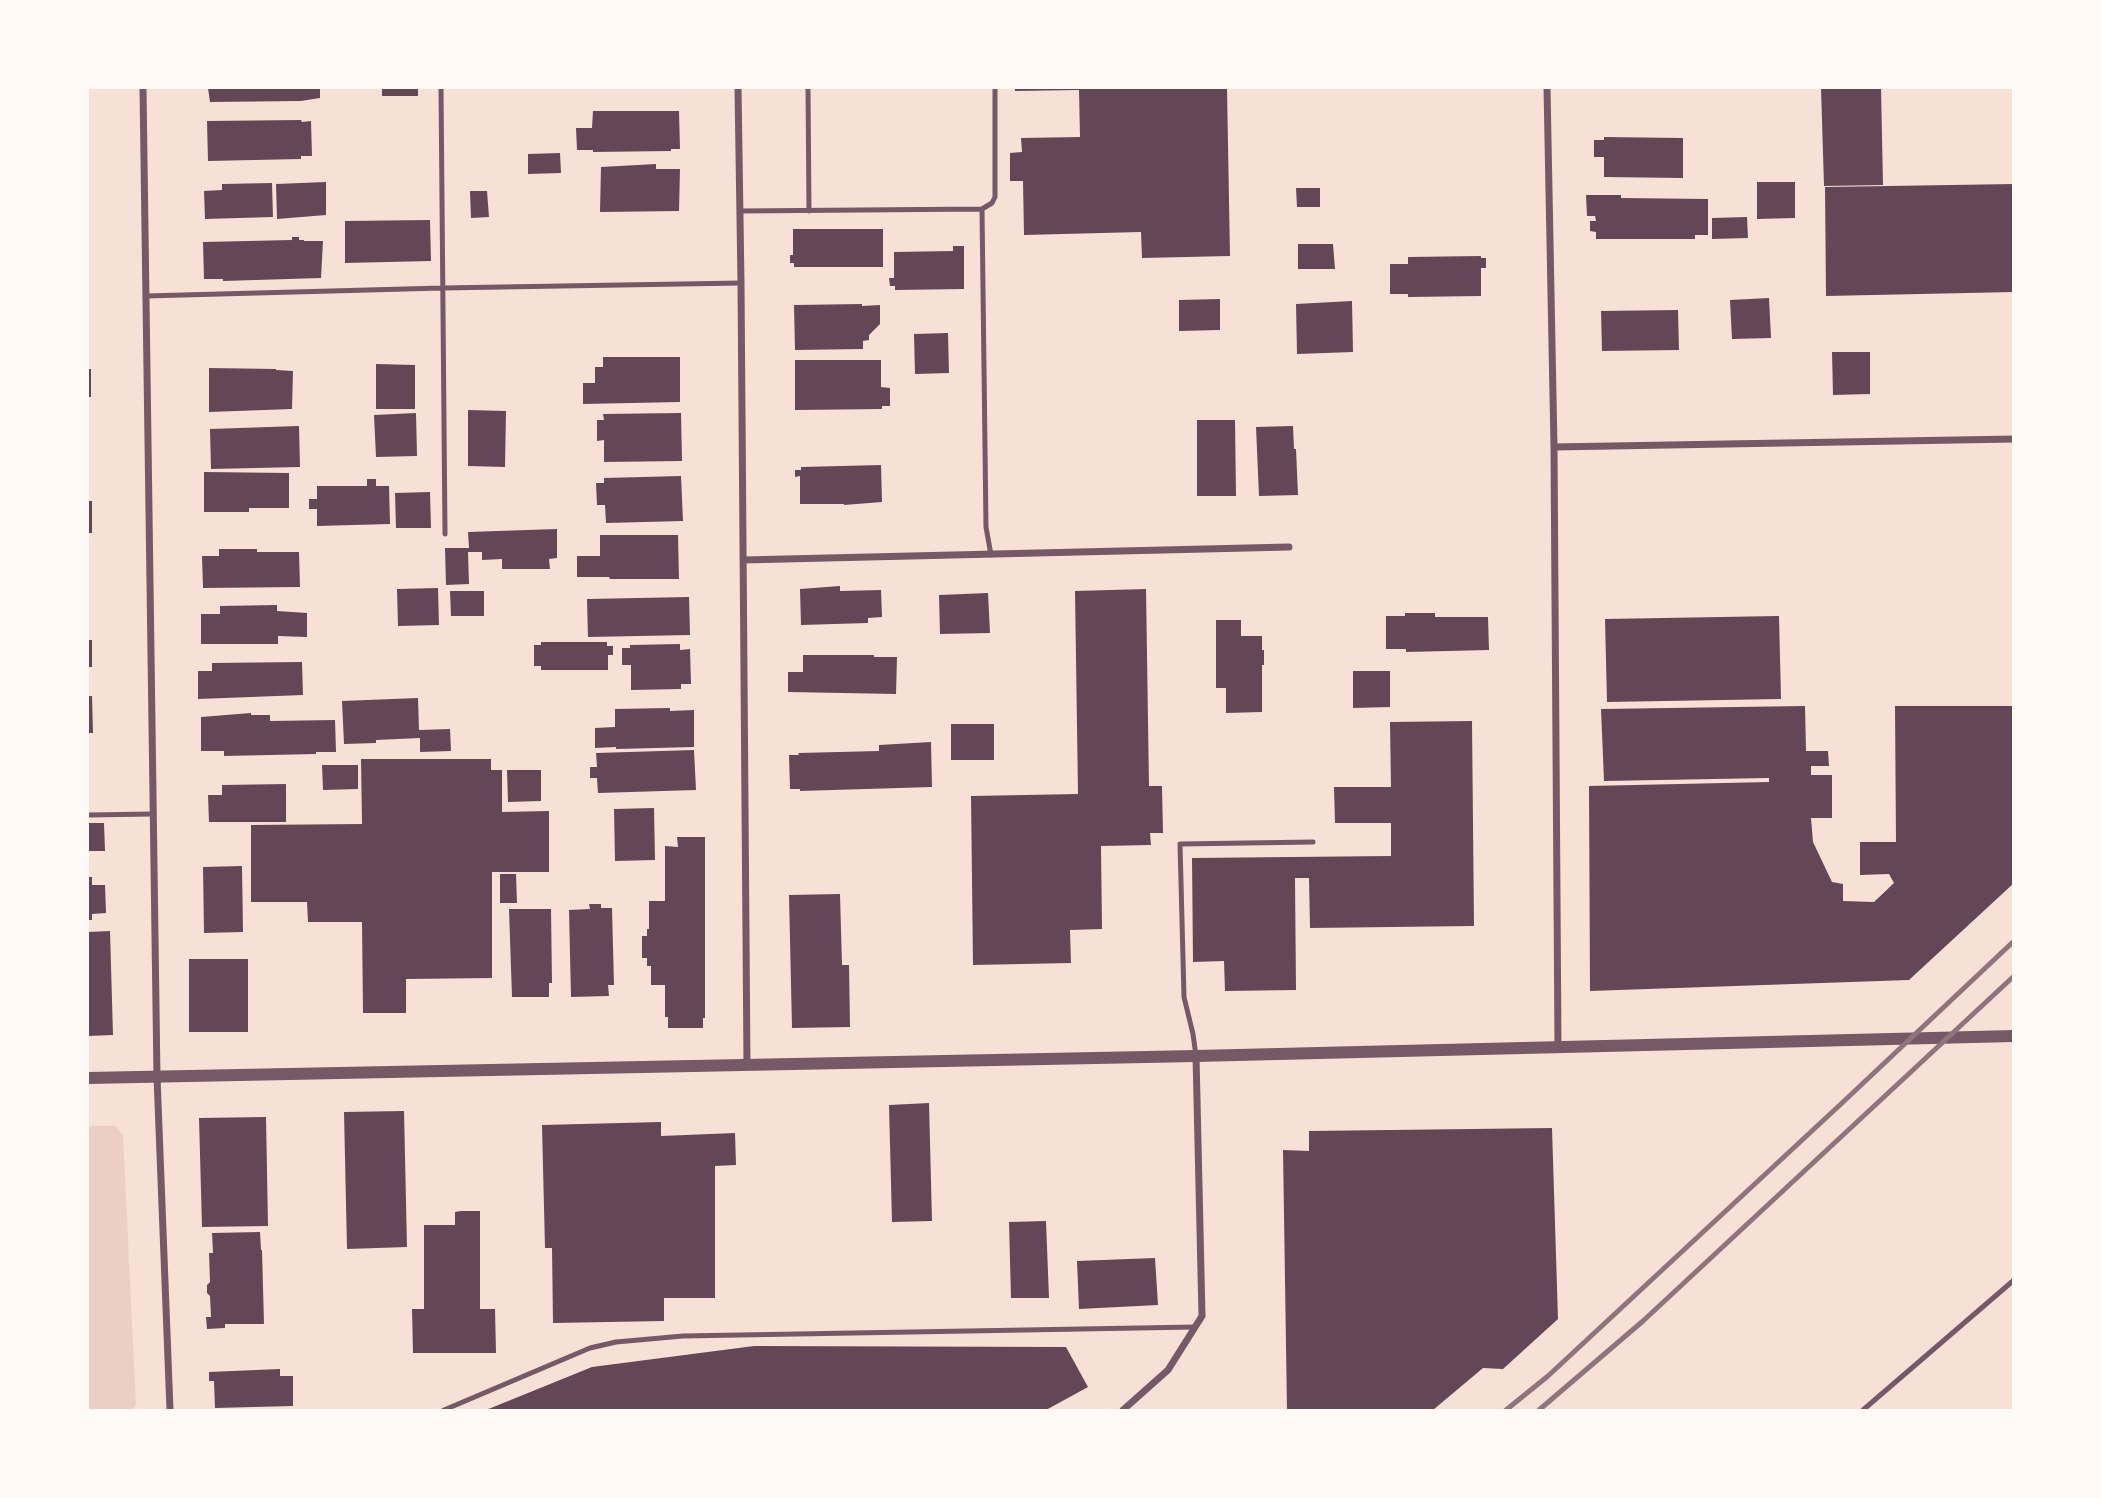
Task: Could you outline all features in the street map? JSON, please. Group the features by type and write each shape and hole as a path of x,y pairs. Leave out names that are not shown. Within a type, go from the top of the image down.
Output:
{"street":[{"path":"144,88 157,1077 170,1410"},
{"path":"738,88 747,1066"},
{"path":"1547,88 1554,447 1558,1048"},
{"path":"1554,447 2014,439"},
{"path":"743,560 1289,547"},
{"path":"88,1078 747,1066 2014,1036"},
{"path":"1123,1410 1168,1370 1202,1316 1196,1056"}],"lane":[{"path":"441,88 445,534"},
{"path":"808,88 809,211"},
{"path":"740,211 982,209 995,197 995,88"},
{"path":"982,209 986,527 991,555"},
{"path":"146,296 741,283"},
{"path":"88,815 153,814"},
{"path":"1196,1056 1184,997 1180,844 1313,842"},
{"path":"1863,1410 2014,1280"},
{"path":"444,1410 590,1348 616,1342 683,1336 1195,1327"}],"shaded area":[{"path":"88,1126 116,1126 123,1136 136,1405 132,1410 88,1410"}],"building":[{"path":"208,88 320,88 320,98 301,101 210,102"},
{"path":"382,88 418,88 418,96 382,96"},
{"path":"1015,88 1227,88 1230,256 1142,258 1141,232 1024,235 1023,181 1010,181 1010,153 1022,152 1021,138 1080,137 1079,90 1015,91"},
{"path":"1821,88 1881,88 1883,185 1824,186"},
{"path":"593,111 679,111 680,149 593,152 577,150 576,128 592,128"},
{"path":"207,121 311,121 312,156 301,156 301,159 208,161"},
{"path":"1604,137 1683,138 1683,178 1604,177 1604,157 1594,157 1594,140 1604,140"},
{"path":"560,153 561,173 528,174 528,154"},
{"path":"656,164 656,169 680,169 679,211 600,212 601,167"},
{"path":"326,182 326,215 277,219 276,184"},
{"path":"1757,182 1795,182 1795,218 1757,219"},
{"path":"272,183 273,217 205,219 204,191 222,190 222,184"},
{"path":"2014,184 2014,292 1826,296 1825,187"},
{"path":"1296,188 1320,188 1320,207 1297,207"},
{"path":"470,191 487,191 489,217 471,218"},
{"path":"1586,195 1708,199 1708,235 1695,235 1695,239 1596,239 1596,232 1590,231 1590,221 1596,221 1595,216 1587,216"},
{"path":"1747,217 1748,238 1712,239 1712,218"},
{"path":"430,220 431,261 345,263 345,221"},
{"path":"793,229 883,229 883,267 794,267 794,263 790,263 790,255 793,255"},
{"path":"292,237 299,237 299,240 304,241 323,241 321,278 223,281 204,279 203,242 292,240"},
{"path":"1298,244 1333,244 1335,269 1298,269"},
{"path":"953,246 964,246 964,289 895,290 895,286 890,286 889,278 894,278 894,252 953,251"},
{"path":"1408,257 1486,258 1486,268 1481,268 1481,296 1408,297 1408,294 1390,294 1390,264 1408,264"},
{"path":"1769,298 1771,338 1732,339 1730,300"},
{"path":"1220,299 1220,330 1179,331 1179,300"},
{"path":"1352,301 1353,352 1297,354 1296,304"},
{"path":"794,305 880,305 880,324 869,335 869,340 863,341 863,349 795,350"},
{"path":"1678,310 1679,350 1602,351 1601,311"},
{"path":"948,333 949,373 915,374 914,334"},
{"path":"1832,352 1870,352 1870,394 1833,395"},
{"path":"603,357 680,357 680,402 583,404 583,383 595,383 595,367 603,367"},
{"path":"795,360 881,360 881,387 890,388 890,406 882,406 882,409 795,410"},
{"path":"376,364 415,365 415,409 376,409"},
{"path":"209,368 293,371 292,409 209,412"},
{"path":"88,369 91,369 91,397 88,397"},
{"path":"468,410 506,411 505,467 468,466"},
{"path":"416,413 417,456 376,457 374,415"},
{"path":"681,413 682,461 604,462 604,440 597,441 597,420 604,420 603,414"},
{"path":"1197,420 1235,420 1236,496 1197,496"},
{"path":"299,426 300,467 211,469 210,429"},
{"path":"1293,426 1298,495 1259,496 1256,427"},
{"path":"881,465 882,502 800,504 800,476 795,477 795,470 801,470 801,467"},
{"path":"204,472 289,473 289,508 249,508 249,512 204,512"},
{"path":"681,476 683,521 606,523 605,505 597,505 596,483 604,483 604,478"},
{"path":"367,479 376,479 376,486 389,486 390,524 317,526 317,509 309,509 309,499 317,499 317,486 367,486"},
{"path":"430,492 431,528 396,528 395,493"},
{"path":"88,501 92,501 92,533 88,533"},
{"path":"557,529 557,558 549,559 550,569 502,569 502,559 482,560 482,552 468,552 469,584 446,585 445,548 469,548 468,532"},
{"path":"600,535 678,535 679,579 577,577 577,556 600,556"},
{"path":"219,549 299,552 300,587 203,588 202,556 219,556"},
{"path":"840,586 840,591 881,590 882,617 868,618 868,623 801,625 800,589"},
{"path":"438,588 439,625 398,626 397,589"},
{"path":"1146,589 1149,786 1162,786 1163,833 1150,833 1151,845 1101,846 1102,929 1070,930 1071,963 973,965 971,796 1078,794 1075,591"},
{"path":"450,591 484,591 484,616 451,616"},
{"path":"988,593 990,633 940,634 939,595"},
{"path":"689,597 690,635 588,637 587,599"},
{"path":"277,605 277,611 307,613 307,637 278,636 278,644 201,644 201,614 220,614 220,606"},
{"path":"1405,613 1435,613 1435,617 1488,617 1489,650 1406,652 1406,649 1386,649 1386,616 1405,616"},
{"path":"1779,616 1781,699 1607,702 1605,619"},
{"path":"1216,620 1241,620 1241,636 1262,636 1262,712 1226,713 1226,688 1216,688"},
{"path":"88,640 92,640 92,667 88,667"},
{"path":"541,642 607,642 607,646 613,646 613,655 608,655 608,670 541,670 541,666 534,666 534,645 541,645"},
{"path":"680,644 680,650 690,649 691,684 681,684 681,689 631,690 631,665 622,665 622,648 630,648 630,645"},
{"path":"803,655 897,657 896,694 788,692 788,672 803,672"},
{"path":"302,662 303,695 198,699 198,671 212,671 212,663"},
{"path":"1353,671 1390,671 1390,707 1353,708"},
{"path":"88,696 92,696 93,733 88,733"},
{"path":"418,698 419,730 450,729 451,751 420,752 420,738 344,744 342,701"},
{"path":"1805,706 1806,751 1828,751 1829,766 1811,766 1811,775 1832,775 1832,818 1811,818 1813,842 1832,882 1843,884 1843,901 1874,902 1894,883 1889,874 1860,875 1860,842 1896,842 1895,706 2014,706 2014,883 1909,980 1590,991 1589,786 1769,782 1769,778 1604,781 1601,709"},
{"path":"670,708 670,711 694,710 694,747 595,748 595,728 615,727 615,709"},
{"path":"251,713 270,715 270,721 335,720 336,752 224,756 224,751 201,751 201,717"},
{"path":"1472,721 1474,926 1310,928 1309,878 1295,878 1296,990 1225,991 1224,961 1193,962 1192,858 1391,856 1391,823 1335,823 1334,787 1391,787 1390,722"},
{"path":"951,724 994,724 994,760 951,760"},
{"path":"931,742 932,787 800,791 790,789 789,755 879,751 879,745"},
{"path":"694,750 696,790 598,793 597,778 590,778 590,767 597,767 596,753"},
{"path":"361,759 491,759 491,770 502,770 502,812 549,811 549,872 492,872 492,978 406,979 406,1013 363,1013 362,922 308,922 307,902 251,902 251,825 362,824"},
{"path":"322,765 358,765 358,789 323,790"},
{"path":"507,770 541,770 541,801 508,802"},
{"path":"286,784 286,822 209,822 208,795 222,795 222,785"},
{"path":"654,808 655,860 615,861 614,809"},
{"path":"88,823 104,823 105,851 88,851"},
{"path":"677,837 705,837 703,1028 668,1028 668,1017 665,1017 665,985 651,985 651,966 647,966 647,958 642,958 642,936 647,936 649,929 649,901 665,901 665,846 678,847"},
{"path":"242,866 243,932 204,933 203,867"},
{"path":"500,874 516,874 517,903 500,903"},
{"path":"88,877 92,877 92,885 105,885 106,913 92,914 92,920 88,920"},
{"path":"840,894 842,965 849,965 850,1027 792,1028 789,895"},
{"path":"589,904 612,908 614,985 608,985 609,996 571,997 569,910 590,909"},
{"path":"509,909 551,909 552,983 549,983 549,997 512,997"},
{"path":"110,931 113,1035 88,1036 88,932"},
{"path":"189,959 248,959 248,1032 189,1032"},
{"path":"929,1103 932,1221 892,1222 889,1105"},
{"path":"404,1111 407,1247 347,1249 344,1112"},
{"path":"266,1117 268,1226 202,1227 199,1118"},
{"path":"661,1122 661,1136 735,1133 736,1165 715,1166 715,1298 664,1298 664,1321 553,1323 552,1248 545,1248 542,1125"},
{"path":"1552,1128 1558,1319 1503,1369 1483,1368 1433,1410 1287,1410 1283,1150 1309,1151 1309,1131"},
{"path":"480,1211 480,1309 495,1309 496,1353 413,1353 412,1309 424,1309 424,1225 455,1225 455,1212"},
{"path":"1046,1221 1049,1298 1011,1298 1009,1222"},
{"path":"260,1232 264,1324 225,1324 225,1328 207,1329 206,1317 211,1317 207,1285 210,1282 209,1253 213,1253 212,1233"},
{"path":"1155,1258 1158,1305 1079,1309 1077,1261"},
{"path":"754,1346 1066,1347 1088,1387 1046,1410 486,1410 592,1367"},
{"path":"280,1369 280,1376 293,1376 293,1406 215,1408 214,1381 209,1381 209,1372"}],"railway":[{"path":"1506,1410 1548,1376 2014,941"},
{"path":"1539,1410 1643,1321 2014,976"}]}
